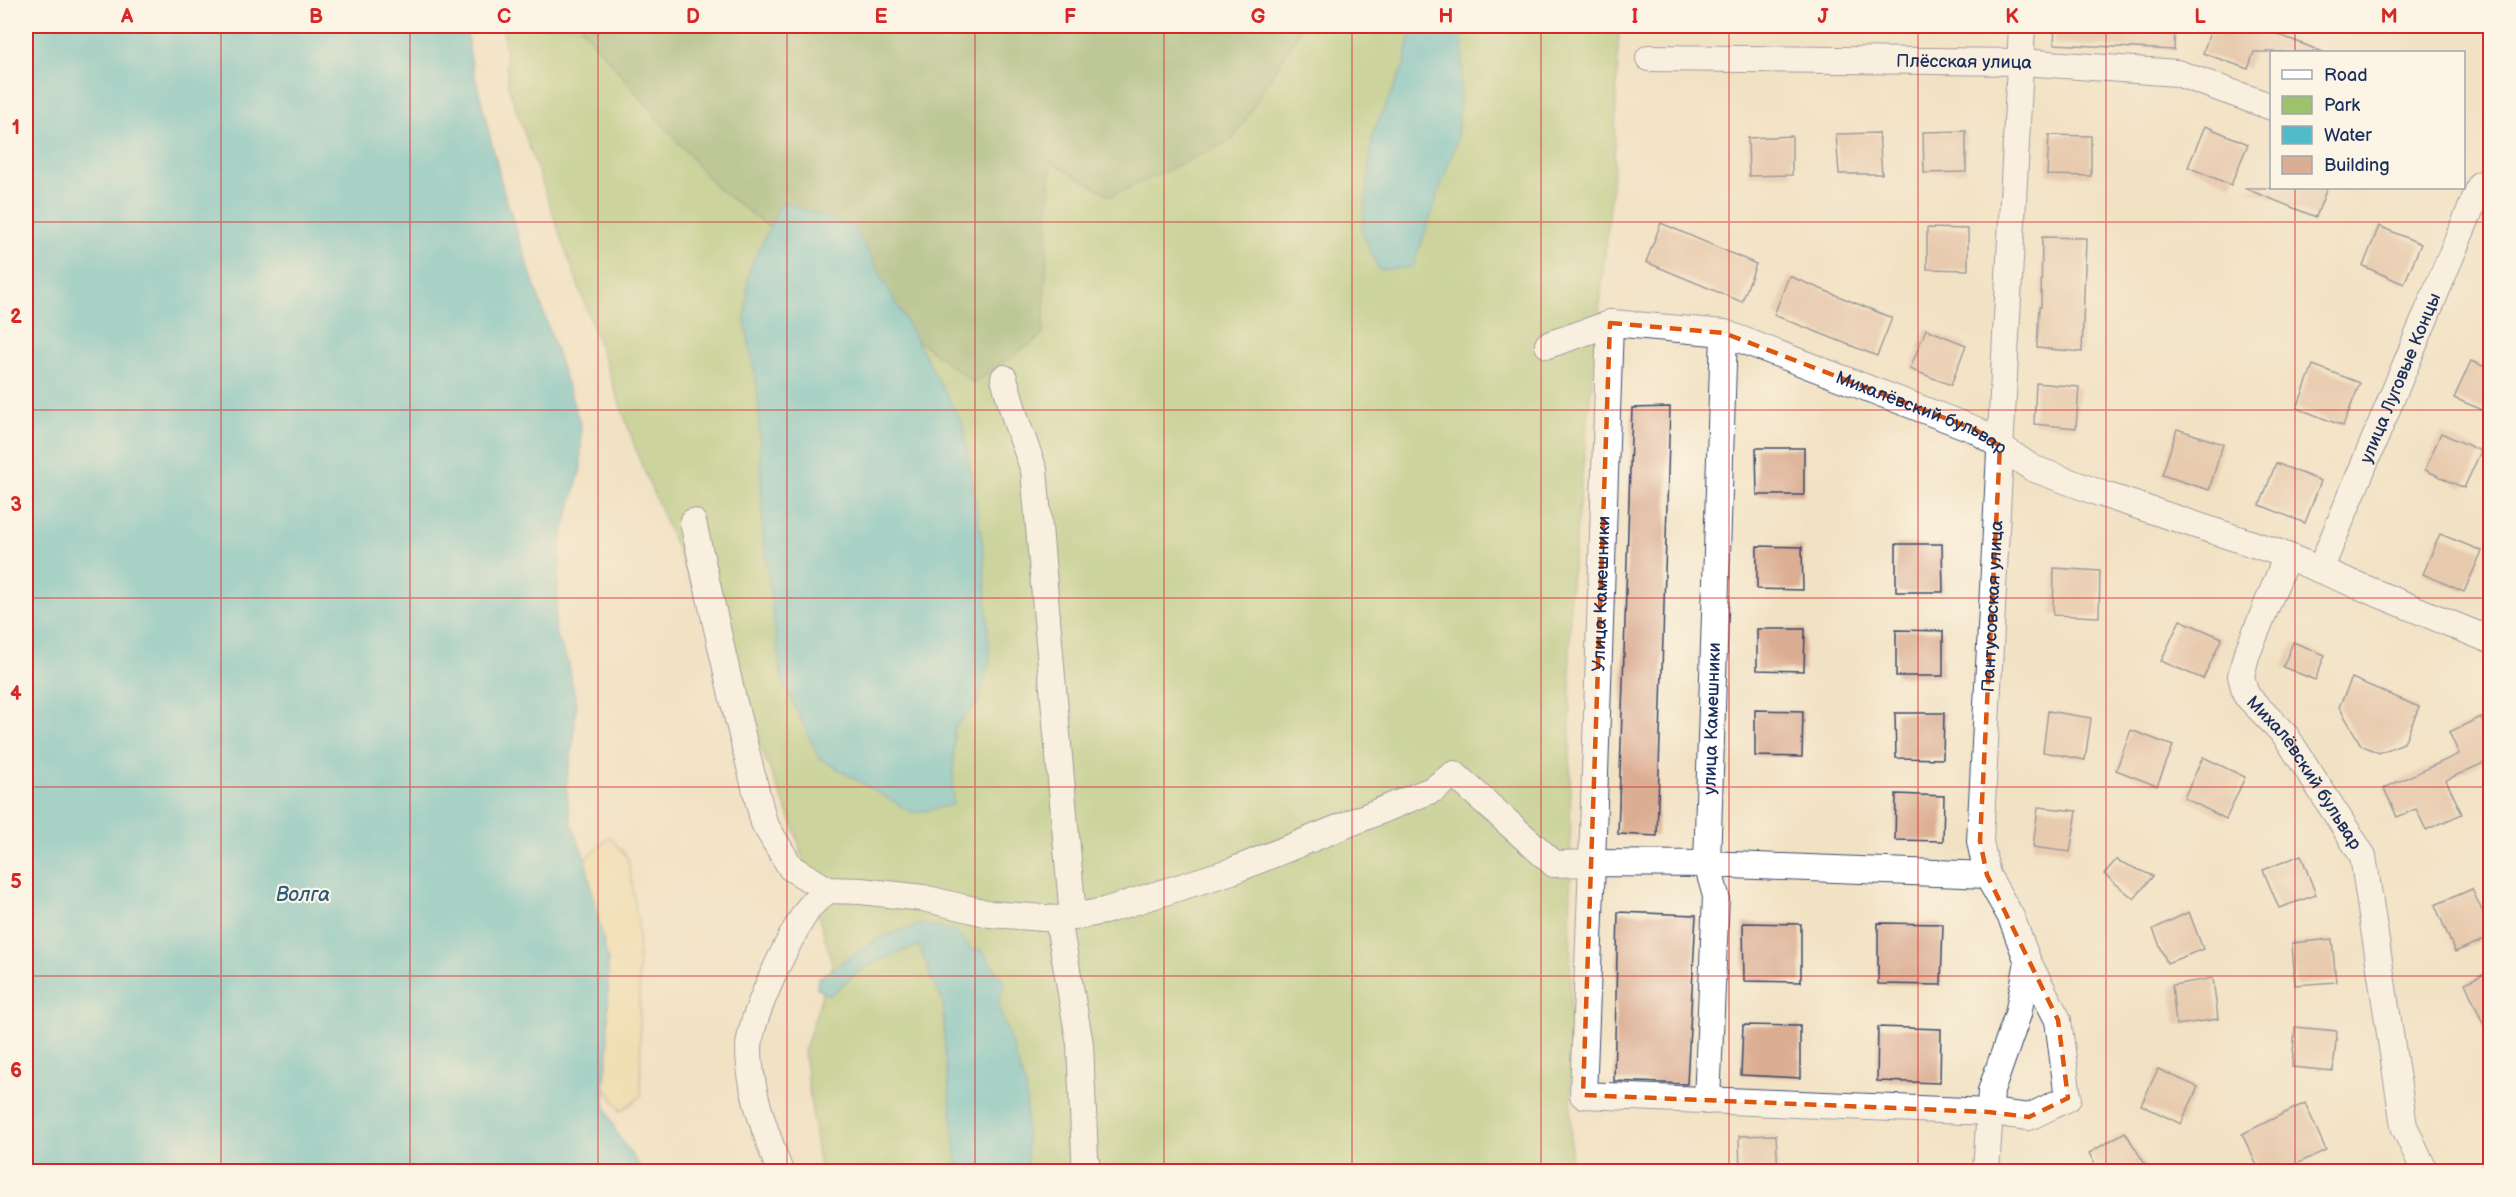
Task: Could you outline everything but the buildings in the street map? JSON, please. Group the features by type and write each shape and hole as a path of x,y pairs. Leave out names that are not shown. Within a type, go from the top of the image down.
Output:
{"street":[{"name":"Пантусовская улица","path":"1989,1112 2029,1117 2068,1098 2058,1020 2028,962 2011,917 1987,875 1980,840 2022,26"},
{"name":"Плёсская улица","path":"1648,58 2020,62 2177,72 2270,107"},
{"name":"улица Луговые Концы","path":"2320,570 2478,183"},
{"name":"Михалёвский бульвар","path":"1548,345 1610,323 1724,333 1976,430 2032,468 2287,556 2490,640"},
{"name":"Улица Камешники","path":"1610,323 1583,1095 1707,1101"},
{"name":"улица Камешники","path":"1707,1101 1716,896 1707,864 1724,333"},
{"path":"1005,378 1016,421 1034,470 1065,918 1080,1044 1085,1157 1088,1172"},
{"path":"693,522 764,823 791,868 828,890 923,898 990,914 1065,918 1104,911 1232,871 1434,789 1454,774 1554,864 1707,864 1987,875"},
{"name":"Михалёвский бульвар","path":"2287,556 2246,656 2241,676 2246,694 2286,736 2363,855 2404,1126 2425,1172"},
{"path":"780,1172 755,1099 749,1046 757,1014 791,938 810,907 828,890"},
{"path":"1986,1172 1991,1091 2018,1014 2028,962"},
{"path":"1707,1101 1989,1112"}],"highlighted area":[{"path":"1610,323 1724,333 1976,430 2000,446 1980,841 1987,875 2058,1020 2068,1098 2029,1117 1989,1112 1583,1095"}],"green space":[{"path":"503,26 1619,26 1614,166 1570,594 1571,1171 820,1171 804,1052 832,963 794,827 640,461 508,86"},
{"path":"580,26 1302,26 1233,140 1111,196 1051,162 1043,335 974,383 715,186"}],"sand":[{"path":"610,837 628,858 638,924 641,1096 621,1111 604,1086 608,1056 608,962 585,859"}],"water":[{"name":"Волга","path":"26,26 466,26 471,60 504,193 581,426 581,468 561,541 555,631 569,665 576,704 574,739 566,785 571,822 585,859 608,962 608,1056 604,1086 606,1108 617,1134 643,1171 26,1171"},
{"path":"1412,26 1461,26 1463,53 1457,140 1413,267 1379,270 1362,232 1373,133 1405,63"},
{"path":"782,202 854,227 963,425 983,548 990,660 977,703 954,728 953,805 913,813 819,758 781,676 763,536 758,392 745,322 749,269"},
{"path":"921,924 953,930 972,950 981,949 1005,984 998,1003 1026,1088 1027,1171 958,1171 945,1056 943,1001 932,980 919,945 866,966 830,995 817,988 818,978 879,938"}]}
